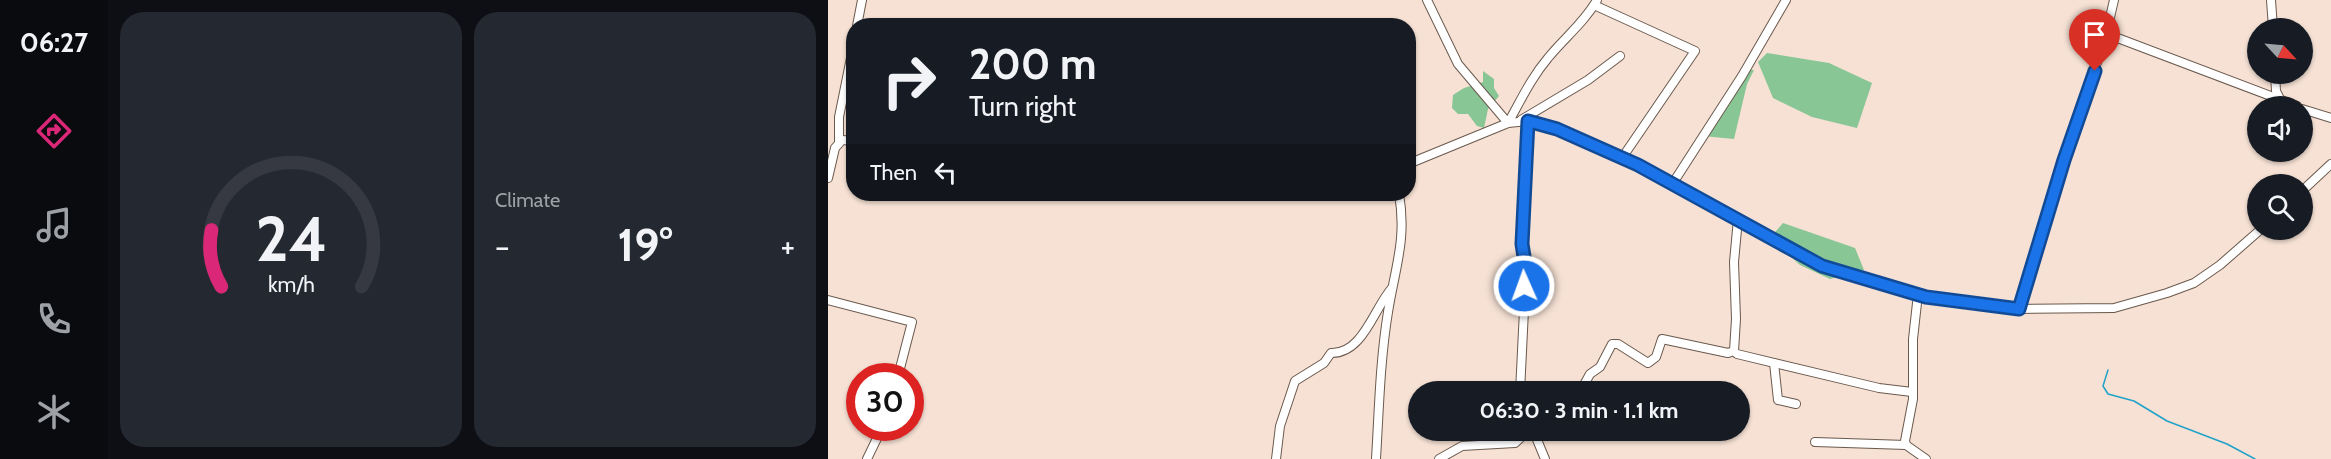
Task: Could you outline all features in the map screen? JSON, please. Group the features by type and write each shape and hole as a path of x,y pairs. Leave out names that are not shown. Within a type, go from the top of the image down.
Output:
{"street":[{"path":"859,18 862,0"},
{"path":"1427,0 1458,64 1508,123"},
{"path":"1672,183 1742,76 1786,0"},
{"path":"2019,309 2064,160 2107,34 2114,0"},
{"path":"2271,0 2272,18"},
{"path":"1508,123 1528,84 1596,2 1695,51 1622,158"},
{"path":"2107,34 2272,96"},
{"path":"1524,121 1588,80 1620,56"},
{"path":"828,178 833,153 839,142 842,98 846,80"},
{"path":"2313,112 2331,118"},
{"path":"1521,381 1526,269 1522,244 1524,121"},
{"path":"1416,161 1508,123 1524,121 1557,129 1672,183 1822,266 1944,300 2019,309 2114,309 2194,283 2220,265 2249,240"},
{"path":"839,142 846,142"},
{"path":"2313,181 2331,164"},
{"path":"1376,459 1382,359 1403,233 1400,201"},
{"path":"1734,351 1736,319 1734,262 1738,219"},
{"path":"1276,459 1280,426 1295,381 1324,363 1331,353 1343,351 1358,339 1393,287"},
{"path":"1906,445 1918,294"},
{"path":"828,300 912,322 901,363"},
{"path":"1586,381 1590,374 1600,367 1612,344 1618,344 1648,363 1656,357 1662,339 1728,353 1734,351"},
{"path":"1734,351 1737,354 1774,363 1879,387 1912,392"},
{"path":"1774,363 1778,400 1796,404"},
{"path":"867,459 876,441"},
{"path":"1439,459 1462,446 1517,441"},
{"path":"1538,441 1545,459"},
{"path":"1815,442 1906,445 1926,459"}],"green space":[{"path":"1767,53 1829,63 1872,83 1857,128 1812,117 1773,98 1758,62"},
{"path":"1745,70 1754,70 1747,84 1734,139 1703,136"},
{"path":"1483,71 1494,79 1494,88 1499,96 1488,109 1484,128 1477,126 1468,114 1458,114 1452,108 1453,95 1464,88 1483,82"},
{"path":"1783,223 1855,248 1864,270 1830,279 1800,265 1770,238"}],"waterway":[{"path":"2108,370 2103,386 2108,394 2134,401 2167,421 2227,444 2255,459"}],"route":[{"path":"1524,286 1526,269 1522,244 1528,121 1557,129 1638,165 1822,266 1926,297 2019,309 2064,160 2095,71"}]}
